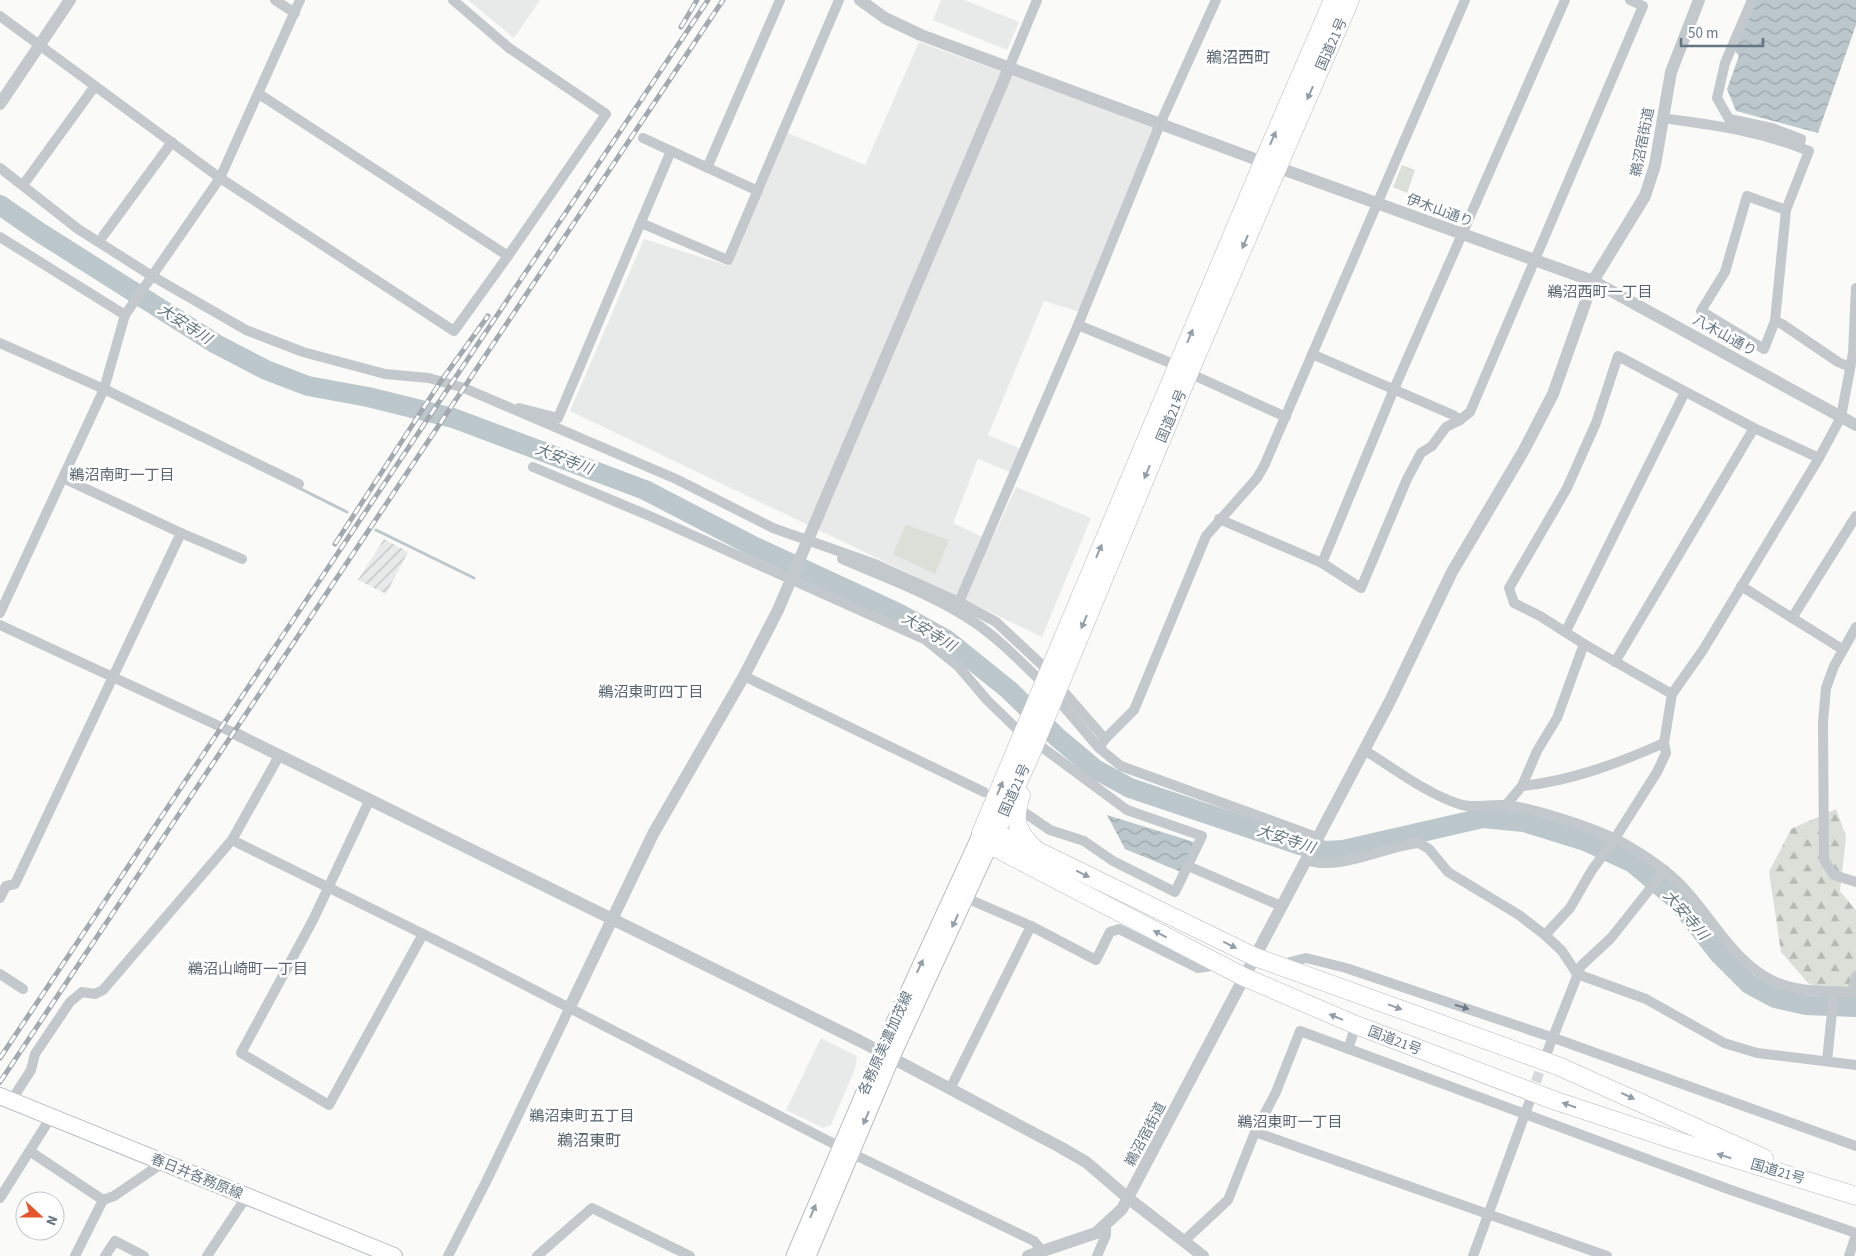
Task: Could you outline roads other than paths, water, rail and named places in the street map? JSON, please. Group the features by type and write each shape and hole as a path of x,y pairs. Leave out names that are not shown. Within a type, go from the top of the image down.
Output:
{"highway":[{"name":"国道21号","path":"988,837 1050,693 1183,369 1270,164 1333,0"},
{"name":"国道21号","path":"1270,164 1350,0"},
{"path":"1030,738 1030,770 1016,811 1016,822 1021,833 1040,852"},
{"name":"国道21号","path":"988,837 1040,852 1254,957 1558,1066 1821,1184"},
{"name":"国道21号","path":"988,837 1244,977 1356,1026 1572,1106 1701,1149 1856,1196"}],"main road":[{"name":"各務原美濃加茂線","path":"886,1054 966,898 988,837"},
{"name":"各務原美濃加茂線","path":"794,1256 845,1150 886,1054 988,837"},
{"name":"春日井各務原線","path":"6,1098 394,1256"},
{"name":"各務原美濃加茂線","path":"808,1256 845,1150"}],"street":[{"path":"0,104 70,0"},
{"path":"275,0 294,13"},
{"path":"0,613 104,389 125,314 220,178 300,0"},
{"path":"0,16 220,178 454,332 606,114 509,48 453,0"},
{"path":"707,168 780,0"},
{"path":"641,223 728,260 839,0"},
{"name":"伊木山通り","path":"860,0 871,10 902,27 1160,124 1593,281"},
{"path":"448,1256 487,1180 612,917 664,813 744,676 792,577 1010,68 1037,0"},
{"path":"959,602 1078,325 1160,124 1216,0"},
{"path":"1099,748 1105,739 1134,710 1206,536 1257,478 1286,417 1466,0"},
{"path":"1322,563 1394,389 1565,0"},
{"path":"1219,519 1322,563 1361,588 1407,480 1421,453 1432,446 1446,426 1460,420 1470,412 1642,6 1630,0"},
{"name":"鵜沼宿街道","path":"1028,1256 1082,1240 1106,1226 1122,1209 1128,1198 1390,702 1452,572 1524,450 1553,394 1593,281 1645,196 1655,165 1671,72 1699,0"},
{"path":"1752,0 1726,63 1717,98 1729,119 1772,128 1801,139 1799,146"},
{"path":"26,180 95,86"},
{"path":"259,94 508,256"},
{"path":"1662,118 1732,128 1776,137 1809,151 1786,210 1775,321 1764,349 1701,311 1725,272 1747,196 1786,210"},
{"path":"643,138 758,190"},
{"path":"102,236 172,142"},
{"path":"508,408 520,408 558,418 670,151"},
{"path":"0,168 78,229 226,321 303,352 385,374 442,381 464,388 676,479 807,543 828,548 874,564 959,602 996,622 1042,665"},
{"path":"0,238 125,314"},
{"name":"八木山通り","path":"1593,281 1856,425"},
{"path":"1546,935 1570,908 1657,772 1666,754 1664,743 1672,694 1703,650 1819,458 1841,417 1850,367 1856,288"},
{"path":"1775,321 1838,362 1850,367"},
{"path":"1078,325 1183,369 1286,417"},
{"path":"0,342 104,389 299,484"},
{"path":"1312,354 1453,415 1460,420"},
{"path":"1672,694 1514,603 1509,588 1567,488 1596,423 1618,356 1754,428 1819,458"},
{"path":"1566,632 1685,392"},
{"path":"1615,662 1754,428"},
{"path":"532,467 792,577 926,640 958,666 987,700 1030,738 1127,810 1202,836 1175,892 1113,861 1084,841 1050,830 1025,813"},
{"path":"63,478 242,559"},
{"path":"1792,618 1856,516"},
{"path":"0,898 6,886 15,884 181,533"},
{"path":"828,548 836,556 946,606 974,622 1002,644 1050,693 1099,748 1121,766 1318,840"},
{"path":"1741,586 1842,649"},
{"path":"0,625 234,733 612,917 886,1054 1086,1162 1128,1198 1202,1256"},
{"path":"1856,627 1842,649 1826,688 1823,722 1824,860 1834,875 1856,882"},
{"path":"1506,805 1522,786 1537,751 1557,718 1584,644"},
{"path":"744,676 984,792"},
{"path":"1050,693 1105,739"},
{"path":"1522,786 1539,784 1620,763 1664,743"},
{"path":"1364,750 1434,793 1460,805 1506,805 1563,819 1613,841 1664,872 1684,888 1736,954 1754,970 1786,985 1834,996 1854,992 1856,976"},
{"path":"6,1098 31,1070 35,1054 70,1002 82,992 95,994 103,990 232,840 279,756"},
{"path":"370,799 328,888 241,1053 329,1105 423,934"},
{"path":"232,840 423,934 845,1150 1034,1241 1042,1252"},
{"path":"1308,858 1321,863 1349,859 1419,843 1429,849 1448,872 1519,915 1546,935 1562,951 1576,974 1646,998 1724,1043 1757,1053 1856,1065"},
{"path":"1188,866 1281,906"},
{"path":"1546,1055 1551,1037 1581,966 1611,938 1664,872"},
{"path":"966,898 1031,926 1096,960 1110,932 1119,929 1198,968 1219,964"},
{"path":"950,1090 1031,926"},
{"path":"1283,967 1290,962 1306,958 1346,968 1551,1037 1856,1146"},
{"path":"0,974 22,989"},
{"path":"1827,1061 1834,996"},
{"path":"1348,1049 1356,1026"},
{"path":"1184,1241 1228,1200 1255,1132 1276,1092 1300,1031 1856,1234 1849,1256"},
{"path":"1474,1256 1529,1103"},
{"path":"0,1198 31,1152 51,1117"},
{"path":"1255,1132 1607,1256"},
{"path":"31,1152 104,1200"},
{"path":"75,1256 104,1200 114,1196 164,1162"},
{"path":"207,1256 247,1196"},
{"path":"537,1256 592,1208 690,1256"},
{"path":"1097,1256 1106,1236 1106,1226"},
{"path":"105,1256 115,1241 144,1256"}],"water":[{"path":"1756,0 1856,0 1856,25 1818,133 1736,111 1727,89 1739,56 1735,51"},
{"path":"1107,815 1194,842 1181,872 1125,849"}],"waterway":[{"name":"大安寺川","path":"0,205 39,232 216,344 266,370 308,386 368,397 453,418 645,490 751,545 898,613 947,640 1009,690 1058,738 1095,769 1130,788 1300,845 1325,851 1343,850 1483,818 1524,822 1585,841 1633,863 1678,901 1720,955 1749,984 1775,998 1806,1005 1856,1007"},
{"path":"297,487 347,512"},
{"path":"376,530 474,578"}],"tunnel":[{"path":"1531,1096 1545,1056"}],"railway":[{"path":"681,27 697,0"},
{"path":"0,1058 708,0"},
{"path":"0,1082 723,0"},
{"path":"335,544 441,381 488,316"}],"district":[{"name":"鵜沼西町","path":"1238,57"},
{"name":"鵜沼西町一丁目","path":"1600,292"},
{"name":"鵜沼南町一丁目","path":"122,475"},
{"name":"鵜沼東町四丁目","path":"651,692"},
{"name":"鵜沼山崎町一丁目","path":"248,969"},
{"name":"鵜沼東町五丁目","path":"582,1116"},
{"name":"鵜沼東町一丁目","path":"1290,1122"},
{"name":"鵜沼東町","path":"589,1140"}]}
